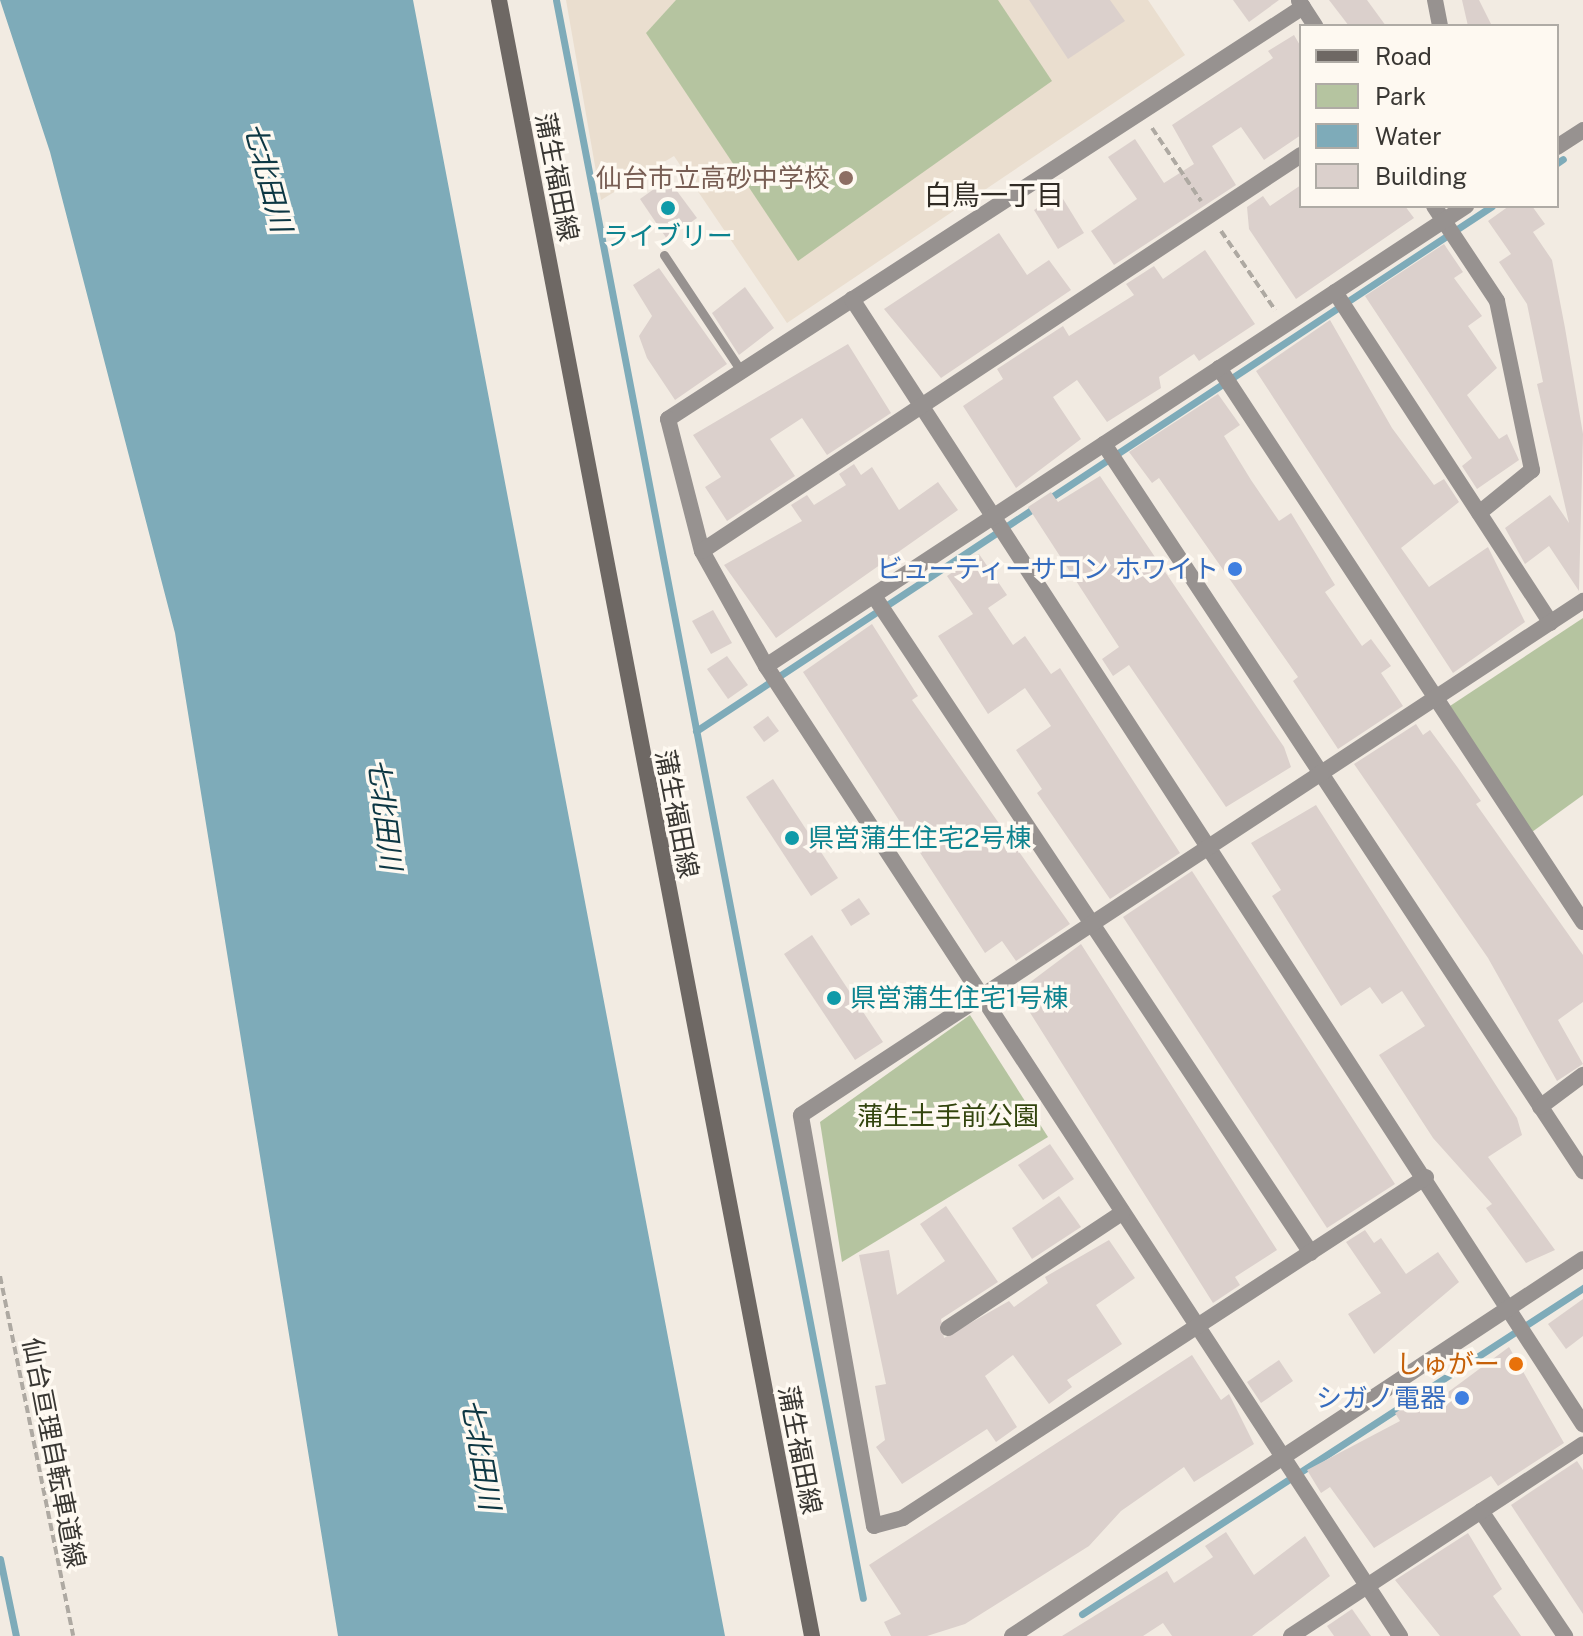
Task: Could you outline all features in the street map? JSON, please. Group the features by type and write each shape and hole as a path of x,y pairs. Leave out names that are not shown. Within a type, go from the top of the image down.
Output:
{"main road":[{"name":"蒲生福田線","path":"499,0 812,1636"}],"street":[{"path":"1435,0 1440,24"},
{"path":"1314,24 1300,3 668,419 702,551 772,675 1400,1636"},
{"path":"1559,146 1583,130"},
{"path":"702,551 1299,156"},
{"path":"1435,208 1497,301 1532,470 1479,513"},
{"path":"772,675 1449,229 1465,208"},
{"path":"852,299 1519,1320 1583,1424"},
{"path":"1340,301 1551,623"},
{"path":"1225,377 1583,922"},
{"path":"1110,452 1583,1171"},
{"path":"1426,1177 903,1518 874,1526 801,1115 1583,601"},
{"path":"879,604 1311,1253"},
{"path":"1540,1107 1583,1075"},
{"path":"948,1328 1122,1213"},
{"path":"1012,1636 1284,1461 1519,1320 1583,1259"},
{"path":"1291,1636 1583,1444"},
{"path":"1481,1511 1565,1636"}],"lane":[{"path":"664,255 741,371"}],"path":[{"name":"仙台亘理自転車道線","path":"0,1276 73,1636"}],"shaded area":[{"name":"仙台市立高砂中学校","path":"566,0 1148,0 1185,55 787,323 674,156 601,200"}],"green space":[{"path":"676,0 998,0 1052,81 798,261 646,33"},
{"path":"1583,618 1583,795 1532,832 1450,706"},
{"name":"蒲生土手前公園","path":"970,1015 1048,1137 842,1262 820,1122"}],"water":[{"name":"七北田川","path":"0,0 413,0 725,1636 338,1636 175,633 50,152"}],"building":[{"path":"1029,0 1110,0 1125,21 1068,59"},
{"path":"1233,0 1279,0 1249,22"},
{"path":"1329,0 1367,0 1385,24 1347,24"},
{"path":"1462,0 1479,0 1491,24 1468,24"},
{"path":"1294,35 1299,44 1299,136 1264,160 1241,127 1212,146 1236,185 1114,265 1091,231 1137,199 1108,157 1135,139 1164,183 1194,164 1172,125 1273,58 1268,51"},
{"name":"ライブリー","path":"668,179 697,218 667,239 640,199"},
{"path":"1299,186 1299,208 1406,208 1414,218 1296,299 1249,229 1247,207 1263,196 1270,206"},
{"path":"1060,194 1084,233 1058,249 1034,210"},
{"path":"1506,208 1533,208 1545,224 1533,232 1552,260 1583,434 1579,591 1549,546 1525,564 1505,528 1550,495 1569,523 1537,384 1543,382 1527,304 1499,262 1511,254 1488,221"},
{"path":"999,233 1027,275 1049,260 1071,290 941,378 884,309"},
{"path":"1444,244 1463,272 1454,278 1482,316 1468,326 1497,368 1467,395 1499,439 1507,434 1519,460 1477,489 1462,466 1472,458 1365,296"},
{"path":"1205,250 1255,324 1199,361 1194,354 1159,377 1161,388 1107,422 1077,380 1053,397 1081,439 1016,488 963,406 1003,379 997,369 1063,326 1069,336 1134,295 1126,284 1154,266 1163,279"},
{"path":"659,268 727,364 675,400 647,358 639,336 652,316 633,285"},
{"path":"745,287 774,328 739,355 712,313"},
{"path":"1330,320 1392,428 1434,485 1444,479 1459,502 1401,548 1429,587 1488,547 1525,622 1453,673 1256,371"},
{"path":"848,344 891,413 827,455 802,418 770,439 795,476 727,521 705,487 721,477 693,435"},
{"path":"1218,394 1240,425 1224,436 1251,480 1279,521 1291,513 1335,585 1325,592 1362,646 1371,639 1391,666 1381,673 1403,706 1338,749 1293,681 1298,677 1159,478 1152,483 1129,452"},
{"path":"854,464 861,475 872,467 899,510 938,482 958,510 776,638 724,565 802,521 791,505 807,495 814,505 846,485 839,474"},
{"path":"1100,476 1284,747 1291,767 1226,807 1129,665 1113,676 1102,659 1119,647 1028,507 1051,492 1058,502"},
{"path":"979,554 1007,595 988,608 1013,645 1025,636 1051,674 1060,668 1180,853 1110,899 1037,793 1042,789 1016,750 1051,726 1025,688 988,714 938,636 973,614 947,576"},
{"path":"713,610 732,643 711,654 692,621"},
{"path":"872,624 918,696 912,700 1070,924 1016,961 1002,941 985,953 803,672"},
{"path":"727,656 748,685 728,699 707,669"},
{"path":"768,716 779,731 764,742 753,727"},
{"path":"1416,724 1423,735 1430,730 1458,768 1481,801 1476,804 1583,955 1583,1002 1558,1020 1583,1064 1557,1081 1488,958 1354,764"},
{"name":"県営蒲生住宅2号棟","path":"773,779 838,878 811,896 746,797"},
{"path":"1316,805 1517,1118 1522,1135 1488,1157 1555,1250 1526,1263 1486,1208 1492,1204 1433,1138 1379,1055 1425,1026 1402,991 1382,1004 1370,987 1341,1006 1272,896 1281,890 1251,843"},
{"path":"1192,871 1395,1184 1327,1228 1123,917"},
{"path":"859,898 870,914 851,926 841,910"},
{"name":"県営蒲生住宅1号棟","path":"812,935 883,1042 855,1060 784,954"},
{"path":"1081,944 1277,1250 1235,1277 1240,1285 1213,1303 1017,992"},
{"path":"1050,1144 1074,1179 1043,1200 1018,1165"},
{"path":"1059,1196 1081,1227 1032,1259 1012,1228"},
{"path":"946,1206 998,1282 941,1319 944,1338 1009,1301 1014,1307 1048,1283 1045,1277 1109,1240 1135,1278 1096,1305 1122,1344 1067,1380 1072,1387 1049,1404 1013,1355 985,1376 1017,1427 996,1442 987,1429 902,1484 876,1447 885,1440 875,1386 886,1384 859,1255 889,1250 897,1295 945,1261 920,1224"},
{"path":"1365,1230 1374,1243 1381,1238 1406,1274 1438,1252 1459,1282 1374,1354 1348,1314 1381,1293 1346,1242"},
{"path":"1583,1299 1583,1336 1566,1349 1548,1324"},
{"path":"1509,1347 1564,1443 1498,1486 1491,1476 1374,1548 1330,1487 1321,1493 1307,1470 1400,1421 1395,1413 1425,1394 1432,1404"},
{"path":"1192,1355 1221,1400 1229,1394 1254,1444 1194,1482 1184,1467 1121,1511 1089,1546 965,1624 927,1636 891,1636 884,1622 901,1614 869,1565"},
{"path":"1279,1360 1293,1381 1261,1403 1247,1382"},
{"path":"1577,1461 1583,1470 1583,1614 1511,1505"},
{"path":"1226,1532 1254,1575 1305,1536 1330,1576 1252,1636 1172,1636 1163,1623 1143,1636 1062,1636 1167,1571 1174,1583 1213,1557 1205,1546"},
{"path":"1468,1533 1502,1589 1493,1596 1521,1636 1440,1636 1395,1580"},
{"path":"1352,1609 1371,1636 1334,1636 1327,1626"}],"waterway":[{"path":"556,0 863,1598"},
{"path":"1559,162 1563,159"},
{"path":"1047,500 1489,208"},
{"path":"696,731 1036,507"},
{"path":"1082,1614 1583,1288"},
{"path":"0,1559 16,1636"}],"place":[{"name":"仙台市立高砂中学校","path":"846,178"},
{"name":"ライブリー","path":"668,208"},
{"name":"ビューティーサロン ホワイト","path":"1235,569"},
{"name":"県営蒲生住宅2号棟","path":"792,838"},
{"name":"県営蒲生住宅1号棟","path":"834,998"},
{"name":"しゅがー","path":"1516,1364"},
{"name":"シガノ電器","path":"1462,1398"}],"district":[{"name":"白鳥一丁目","path":"994,195"}]}
